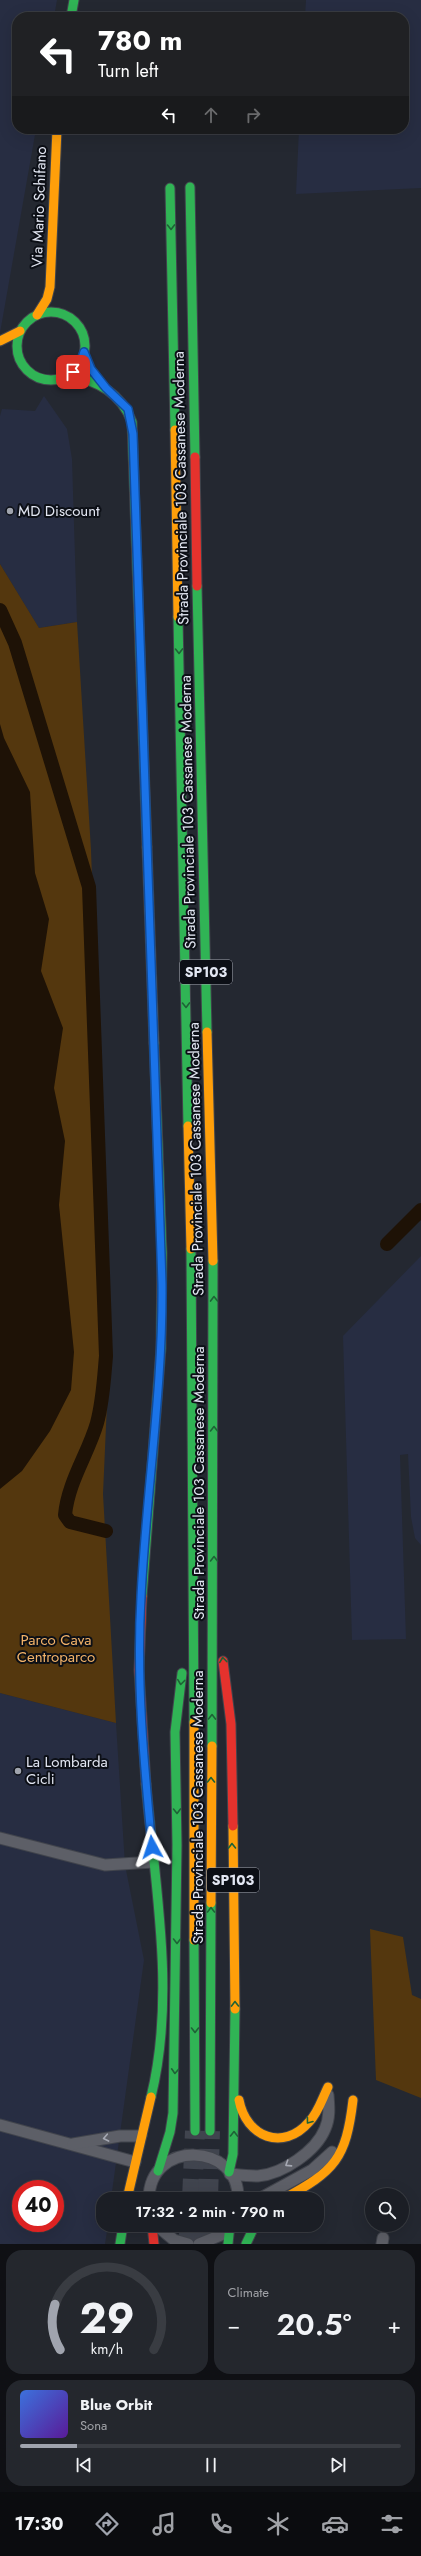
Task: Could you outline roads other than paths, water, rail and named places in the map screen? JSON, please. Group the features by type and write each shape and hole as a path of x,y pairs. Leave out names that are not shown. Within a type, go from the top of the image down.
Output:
{"main road":[{"path":"72,12 74,0"},
{"name":"Via Mario Schifano","path":"37,316 47,299 50,286 57,134"},
{"name":"Strada Provinciale 103 Cassanese Moderna","path":"190,187 198,655 214,1306 214,1587 210,2131"},
{"name":"Strada Provinciale 103 Cassanese Moderna","path":"170,188 192,1304 195,2131"},
{"name":"Via Mario Schifano","path":"50,286 68,316"},
{"path":"0,341 20,331 27,322 37,316 52,312 68,316 82,332 84,352 91,369 106,388 128,409 133,434 137,606 162,1253 161,1348 143,1562 139,1646 142,1732 162,1964 162,2031 154,2086 129,2192"},
{"path":"20,331 17,347 19,358 27,370 41,379 55,380 69,375 80,363 84,352"},
{"path":"0,347 19,358"},
{"path":"69,375 93,380 106,388"},
{"name":"SP103","path":"158,2171 170,2132 173,2113 177,1844 175,1732 192,1587"},
{"name":"SP103","path":"214,1587 231,1724 236,2059 239,2111 251,2129 265,2136 281,2138 299,2132 309,2123 328,2087"},
{"name":"SP103","path":"230,2173 233,2154 236,2059"},
{"path":"296,2192 315,2182 336,2165 345,2148 353,2100"},
{"path":"120,2244 122,2232"},
{"path":"153,2232 154,2244"},
{"path":"228,2244 229,2232"},
{"path":"246,2244 252,2232"}],"street":[{"path":"0,1838 105,1865 153,1862"},
{"path":"230,2173 258,2176 275,2172 314,2145 323,2134 328,2121 328,2087"},
{"path":"272,2192 312,2170 327,2158 342,2135 353,2100"},
{"path":"0,2126 135,2162"},
{"path":"72,2145 120,2136 141,2136"},
{"path":"150,2192 152,2181 158,2171 174,2159 197,2154 216,2160 230,2173 237,2192"},
{"path":"164,2232 174,2240 188,2244"},
{"path":"199,2244 223,2232"}],"waterway":[{"path":"0,610 15,643 89,887 106,1356 102,1398 97,1423 70,1491 65,1515 70,1522 106,1531"},
{"path":"387,1244 421,1210"}],"tunnel":[{"path":"192,2192 195,2131"},
{"path":"208,2192 210,2131"},
{"path":"188,2244 189,2232"},
{"path":"204,2244 205,2232"}],"place":[{"name":"MD Discount","path":"10,511"},
{"name":"La Lombarda Cicli","path":"18,1771"}],"park label":[{"name":"Parco Cava Centroparco","path":"56,1648"}]}
